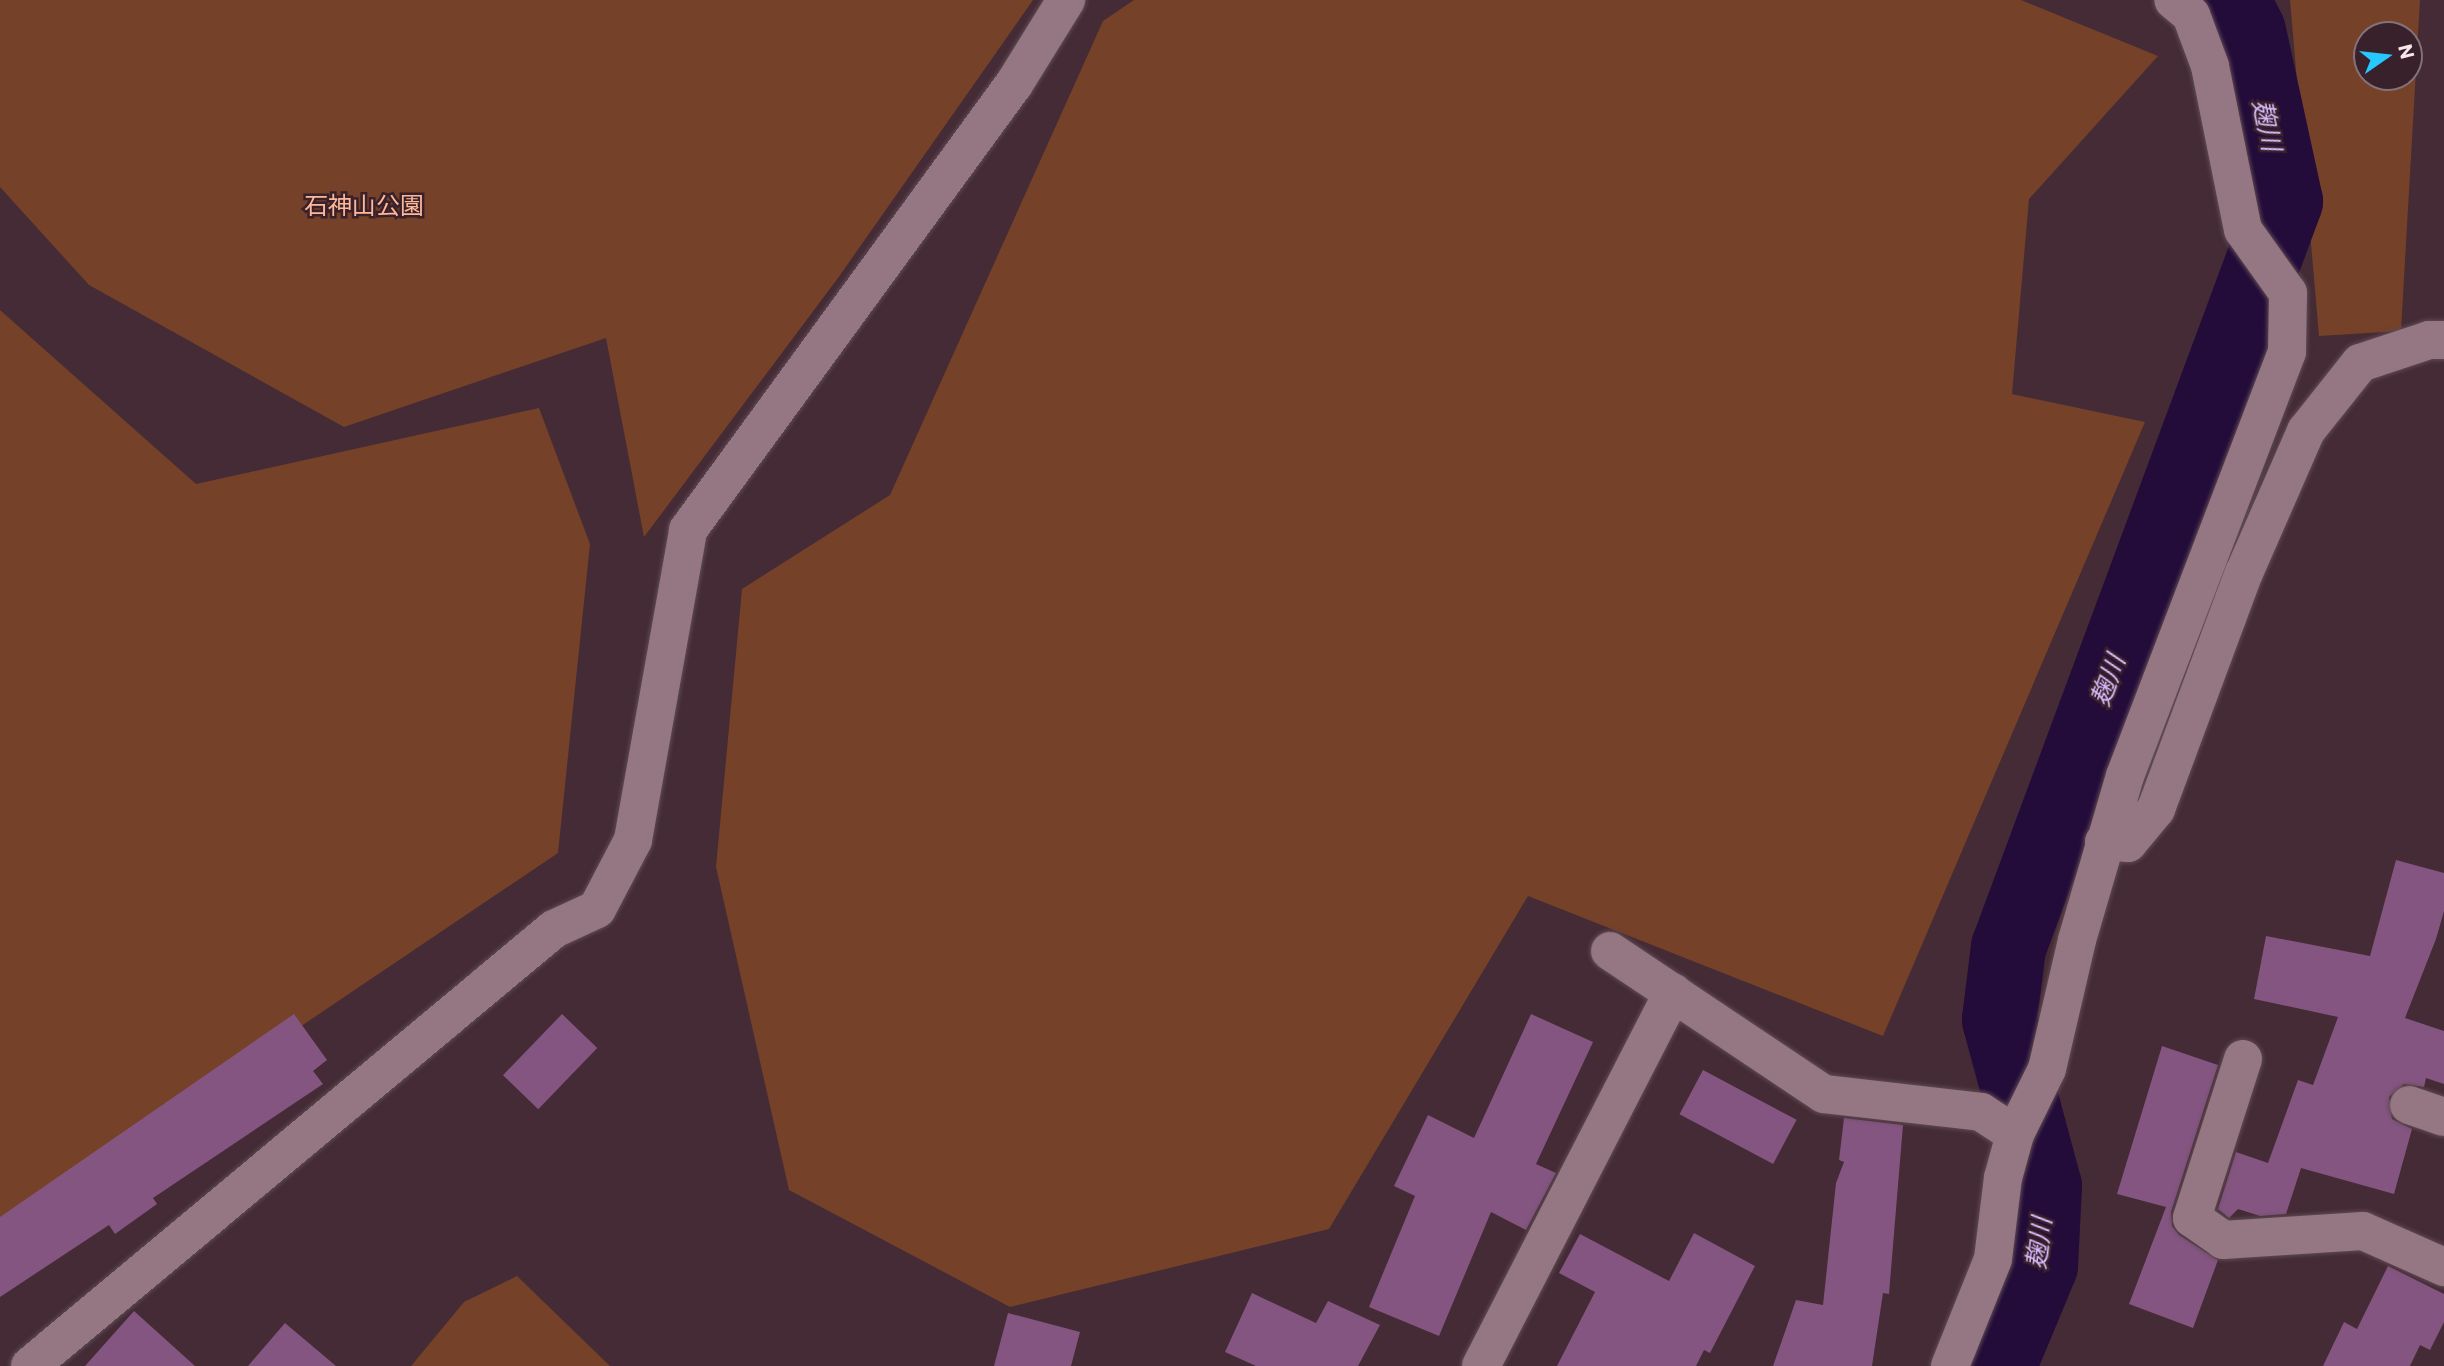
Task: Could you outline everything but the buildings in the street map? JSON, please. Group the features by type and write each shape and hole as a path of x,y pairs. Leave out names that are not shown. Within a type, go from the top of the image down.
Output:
{"street":[{"path":"30,1366 554,929 597,909 633,841 688,530 1014,84 1066,0"},
{"path":"1950,1366 1993,1258 2003,1178 2014,1134 2047,1069 2104,842 2287,352 2288,293 2243,230 2210,66 2191,15 2173,0"},
{"path":"2104,842 2128,844 2156,809 2244,573 2306,431 2360,363 2429,340 2444,341"},
{"path":"1610,951 1824,1094 1980,1112 2014,1134"},
{"path":"1481,1366 1673,993"},
{"path":"2243,1059 2192,1218 2223,1240 2363,1231 2444,1267"}],"green space":[{"name":"石神山公園","path":"0,0 1033,0 838,278 644,537 606,338 344,427 89,285 0,187"},
{"path":"1134,0 2021,0 2158,56 2029,199 2012,394 2145,422 1883,1036 1528,896 1329,1229 1010,1307 789,1190 716,867 742,589 890,495 1103,21"},
{"path":"2290,0 2420,0 2419,21 2353,21 2353,91 2415,91 2401,331 2319,336"},
{"path":"0,310 196,484 539,408 590,544 558,853 0,1229"},
{"path":"517,1276 610,1366 411,1366 464,1302"}],"waterway":[{"name":"麹川","path":"1998,1366 2040,1265 2044,1186 1999,1019 2008,947 2285,201 2248,31 2232,0"}]}
